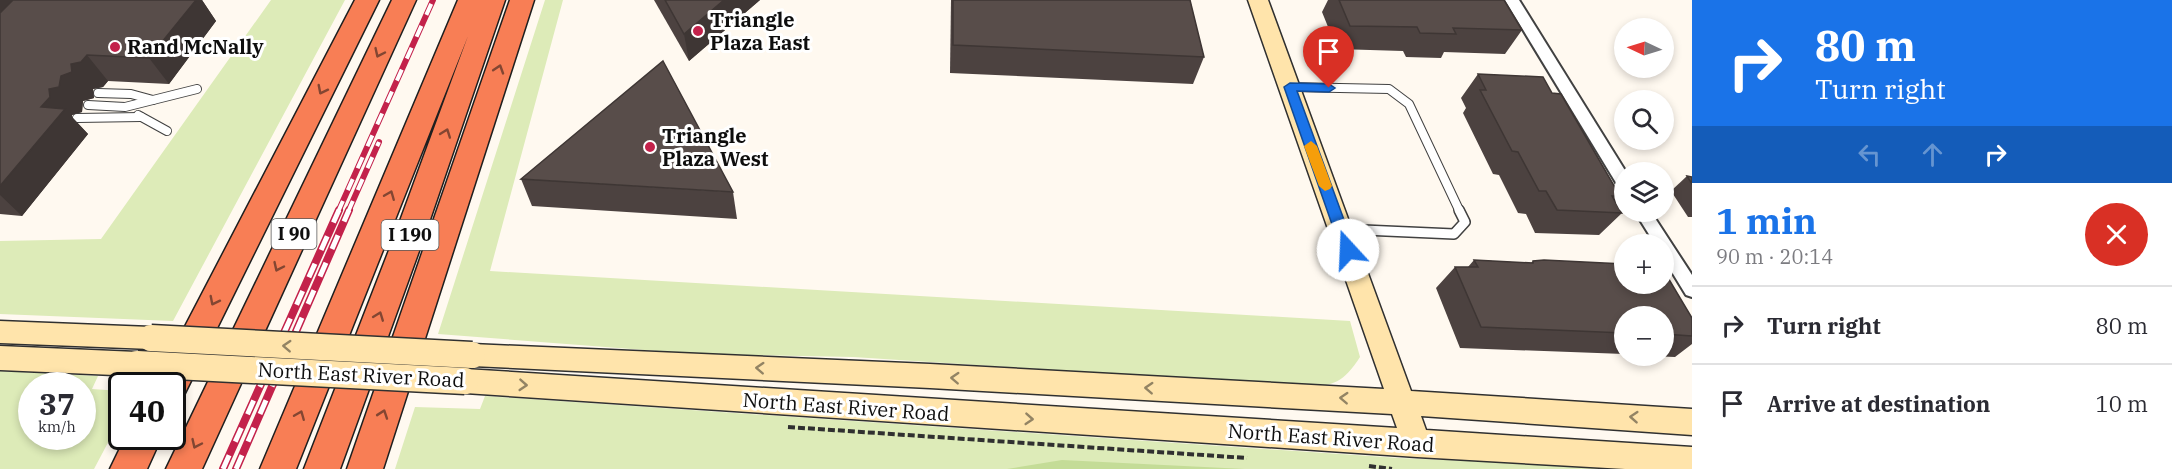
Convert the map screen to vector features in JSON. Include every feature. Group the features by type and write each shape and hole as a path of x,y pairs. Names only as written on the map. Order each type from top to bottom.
{"highway":[{"path":"178,372 367,0"},
{"name":"I 90","path":"184,469 404,0"},
{"path":"278,469 470,0"},
{"name":"I 190","path":"322,469 408,240 493,0"},
{"path":"364,469 522,0"},
{"path":"128,469 138,450"}],"main road":[{"path":"1258,0 1417,444"},
{"name":"North East River Road","path":"0,332 151,338 468,368 1417,444 1692,460"},
{"name":"North East River Road","path":"0,358 137,364 881,374 1402,402 1692,422"}],"street":[{"path":"1512,0 1614,166"},
{"path":"1649,222 1692,290"}],"lane":[{"path":"1290,87 1389,89 1409,104 1464,222 1454,234 1341,229"},
{"path":"88,105 124,107 156,101 197,89"},
{"path":"98,93 130,94 156,101"},
{"path":"124,107 167,131"},
{"path":"77,118 141,117"}],"path":[{"path":"1364,465 1392,469"}],"green space":[{"path":"271,0 345,0 173,321 0,314 0,241 101,239"},
{"path":"545,0 563,0 490,271 1350,321 1360,357 1340,380 1325,385 1295,386 853,357 696,354 438,334"},
{"path":"0,371 20,372 18,450 96,450 96,389 108,390 108,443 94,469 0,469"},
{"path":"485,396 1399,458 1660,469 395,469 415,407 480,409"},
{"path":"1062,460 1245,469 1007,469"}],"building":[{"path":"13,0 196,0 149,58 87,55 81,62 71,64 72,72 61,76 59,87 49,89 50,97 41,107 65,109 0,186 0,13"},
{"path":"665,0 724,0 684,34"},
{"path":"953,0 1190,0 1204,57 953,45"},
{"path":"1339,0 1504,0 1522,30 1453,28 1456,34 1420,33 1417,27 1350,26"},
{"path":"663,61 733,192 521,179"},
{"path":"1478,74 1543,77 1552,93 1561,94 1614,186 1614,196 1612,196 1614,213 1557,210 1546,191 1539,191 1518,152 1512,151 1480,90 1486,90"},
{"path":"1474,260 1614,264 1614,294 1674,294 1674,288 1692,318 1692,336 1674,335 1674,306 1614,306 1614,333 1481,327 1455,267 1478,267"}],"railway":[{"path":"338,212 433,0"},
{"path":"348,212 379,142"},
{"path":"223,469 339,210"},
{"path":"236,469 349,210"}],"slow traffic":[{"path":"1311,146 1325,186"}],"place":[{"name":"Triangle Plaza East","path":"698,31"},
{"name":"Rand McNally","path":"115,47"},
{"name":"Triangle Plaza West","path":"650,147"}],"route":[{"path":"1329,88 1290,87 1348,250"}]}
